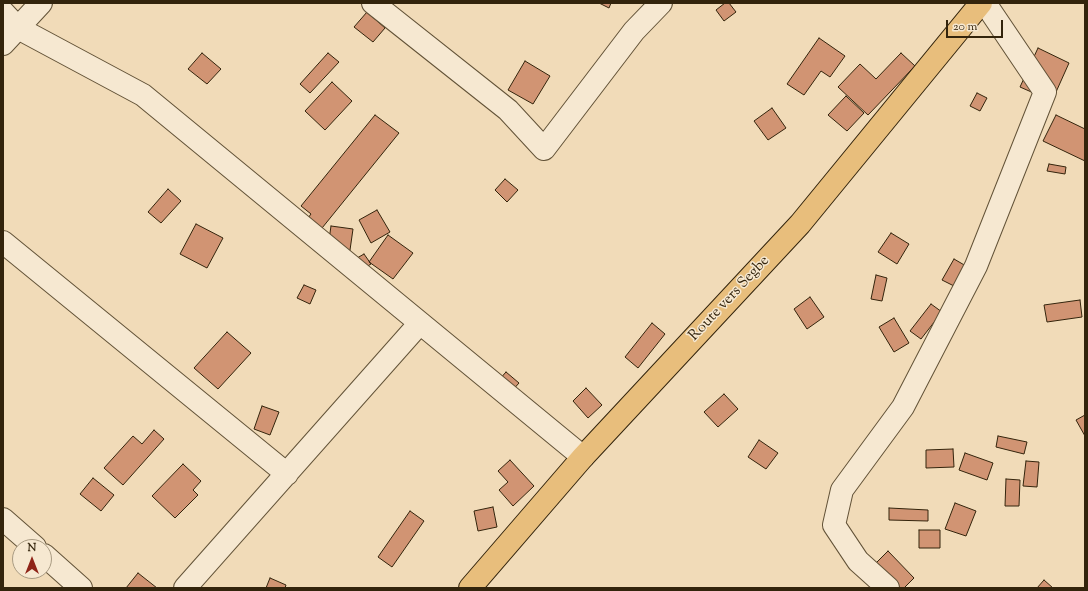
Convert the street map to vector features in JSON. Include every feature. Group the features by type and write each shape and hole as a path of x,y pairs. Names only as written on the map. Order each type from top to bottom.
{"main road":[{"name":"Route vers Segbe","path":"470,588 583,457 800,224 981,3"}],"street":[{"path":"3,44 41,3"},
{"path":"374,3 508,110 544,149 634,31 661,3"},
{"path":"888,588 858,561 834,525 842,490 903,407 976,266 1045,92 985,3"},
{"path":"3,12 18,28 143,96 583,457"},
{"path":"3,242 287,474"},
{"path":"185,588 420,323"},
{"path":"3,519 26,539"},
{"path":"52,562 81,588"}],"building":[{"path":"599,3 611,3 609,8"},
{"path":"725,3 729,3 736,12 724,21 716,10"},
{"path":"367,12 385,28 373,42 354,27"},
{"path":"819,38 845,56 830,77 821,71 804,95 787,84"},
{"path":"1038,48 1069,63 1052,101 1020,87"},
{"path":"202,53 221,69 207,84 188,69"},
{"path":"328,53 339,62 310,93 300,84"},
{"path":"901,53 915,66 868,115 838,87 860,64 876,79"},
{"path":"525,61 550,76 533,104 508,90"},
{"path":"332,82 352,101 325,130 305,111"},
{"path":"977,93 987,98 980,111 970,106"},
{"path":"846,96 864,113 847,131 828,115"},
{"path":"772,108 786,128 768,140 754,121"},
{"path":"375,115 399,133 318,233 305,222 311,214 301,206"},
{"path":"1056,115 1085,129 1085,161 1043,141"},
{"path":"1049,164 1066,167 1065,174 1047,171"},
{"path":"505,179 518,190 507,202 495,190"},
{"path":"168,189 181,201 161,223 148,212"},
{"path":"377,210 390,232 371,243 359,220"},
{"path":"196,224 223,238 207,268 180,254"},
{"path":"331,226 353,229 349,257 327,254"},
{"path":"891,233 909,244 897,264 878,252"},
{"path":"388,235 413,253 393,279 369,262"},
{"path":"364,254 371,264 358,272 352,261"},
{"path":"954,259 966,266 954,286 942,280"},
{"path":"876,275 887,278 882,301 871,299"},
{"path":"304,285 316,290 310,304 297,298"},
{"path":"810,297 824,317 807,329 794,309"},
{"path":"1080,300 1082,317 1047,322 1044,305"},
{"path":"931,304 942,312 921,339 910,331"},
{"path":"894,318 909,343 894,352 879,327"},
{"path":"652,323 665,334 638,368 625,357"},
{"path":"227,332 251,353 218,389 194,368"},
{"path":"506,372 519,383 503,401 491,389"},
{"path":"586,388 602,405 588,418 573,401"},
{"path":"724,394 738,409 718,427 704,412"},
{"path":"262,406 279,412 270,435 254,429"},
{"path":"1085,415 1085,436 1076,420"},
{"path":"154,430 164,439 123,485 104,468 133,436 142,444"},
{"path":"998,436 1027,442 1024,454 996,447"},
{"path":"759,440 778,453 766,469 748,457"},
{"path":"953,449 954,467 926,468 926,450"},
{"path":"965,453 993,463 987,480 959,470"},
{"path":"510,460 534,486 513,506 499,490 508,482 498,471"},
{"path":"1026,461 1039,462 1037,487 1023,486"},
{"path":"183,464 201,481 193,490 198,495 175,518 152,496"},
{"path":"93,478 114,495 101,511 80,494"},
{"path":"1006,479 1020,480 1019,506 1005,506"},
{"path":"955,503 976,511 966,536 945,529"},
{"path":"493,507 497,527 478,531 474,511"},
{"path":"889,508 928,510 928,521 889,520"},
{"path":"410,511 424,521 392,567 378,557"},
{"path":"919,530 940,530 940,548 919,548"},
{"path":"888,551 914,578 904,588 900,588 876,563"},
{"path":"138,573 157,588 126,588"},
{"path":"270,578 286,585 285,588 266,588"},
{"path":"1044,580 1053,588 1037,588"}]}
